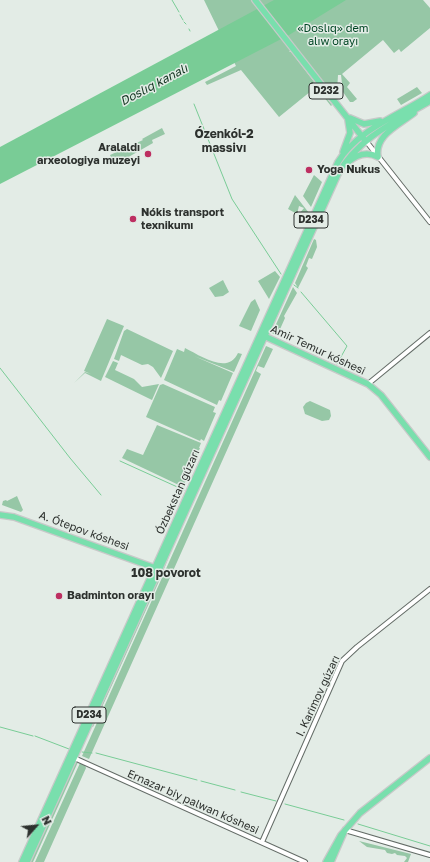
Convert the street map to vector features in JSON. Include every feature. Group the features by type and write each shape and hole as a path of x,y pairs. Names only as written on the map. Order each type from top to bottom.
{"main road":[{"name":"D232","path":"255,0 364,139"},
{"name":"D234","path":"364,139 386,119 430,95"},
{"path":"342,167 360,155 370,154 378,157 377,148 382,138 429,101"},
{"name":"D234","path":"364,139 429,101"},
{"path":"345,114 355,121 364,124 386,119"},
{"path":"342,155 350,133 345,114"},
{"name":"Ózbekstan gúzarı","path":"27,862 72,757 263,335 342,155 364,139"},
{"name":"Ózbekstan gúzarı","path":"263,335 342,167 364,139"},
{"name":"Amir Temur kóshesi","path":"263,335 368,384 381,395 430,457"},
{"name":"A. Ótepov kóshesi","path":"0,515 14,517 158,569"},
{"name":"Ózbekstan gúzarı","path":"22,862 156,578 158,569"},
{"path":"326,862 341,835 360,812 430,758"},
{"path":"331,862 345,830"}],"street":[{"path":"364,139 430,222"},
{"path":"368,384 430,333"},
{"name":"I. Karimov gúzarı","path":"262,842 342,661 353,650 430,589"},
{"name":"Ernazar biy palwan kóshesi","path":"72,757 305,862"},
{"path":"345,830 430,855"}],"green space":[{"name":"«Doslıq» dem alıw orayı","path":"204,0 423,0 430,8 430,28 401,52 399,49 394,53 383,40 342,74 350,83 347,87 357,99 353,102 350,102 343,92 341,75 338,75 337,92 334,95 295,47 289,52 291,52 332,105 331,106 316,87 279,117 241,70 207,85 205,82 236,66"},
{"path":"417,87 422,93 401,105 397,99"},
{"path":"162,128 165,134 152,140 153,143 118,163 113,162 110,155 143,140 142,139"},
{"path":"314,175 322,182 311,207 303,196"},
{"path":"295,195 309,213 307,218 299,214 304,208 299,206 297,214 288,209"},
{"path":"314,239 316,240 317,247 312,259 309,258 306,266 308,268 298,288 295,283"},
{"path":"275,271 280,277 269,299 258,281"},
{"path":"223,280 229,292 223,296 215,297 209,288"},
{"path":"293,287 297,293 284,316 285,318 277,336 272,333"},
{"path":"255,299 260,310 251,331 239,326 251,302"},
{"path":"107,319 124,326 101,381 85,373 74,383 85,372 91,374 84,371"},
{"path":"127,329 173,351 161,378 153,367 148,364 142,365 121,355 119,361 114,359 124,331"},
{"path":"266,346 273,349 264,368 258,366 256,371 261,374 89,759 82,756"},
{"path":"185,348 206,359 221,363 228,363 234,359 238,353 242,354 234,372 194,356 233,373 221,401 219,400 217,405 164,380 177,349 184,352"},
{"path":"113,361 118,363 115,370 134,379 142,387 159,384 152,400 105,377"},
{"path":"163,384 215,407 213,412 216,413 204,441 201,439 200,441 146,417 160,385"},
{"path":"310,401 330,410 331,416 329,420 322,421 305,414 303,407"},
{"path":"157,425 201,443 183,487 122,458 127,449 143,455"},
{"path":"17,496 23,510 21,512 2,505 3,501 7,501"},
{"path":"175,541 160,579 92,727"},
{"path":"75,762 78,762 33,862 30,862"},
{"path":"80,763 85,765 86,768 44,862 35,862"},
{"path":"359,841 411,854 408,862 404,862 407,858 405,856 397,855 395,853 387,853 385,850 367,847"}],"water":[{"name":"Doslıq kanalı","path":"274,0 346,0 289,35 0,184 0,147"}],"waterway":[{"path":"172,0 179,12"},
{"path":"180,15 183,20"},
{"path":"194,104 232,199 281,274"},
{"path":"294,285 298,288"},
{"path":"301,292 347,346 337,364"},
{"path":"0,368 70,458 101,495"},
{"path":"120,461 184,490"},
{"path":"0,727 33,736"},
{"path":"35,736 69,749"},
{"path":"82,752 92,753"},
{"path":"96,753 197,780"},
{"path":"201,781 235,790"},
{"path":"241,792 276,801"},
{"path":"285,804 344,820"},
{"path":"358,824 430,846"}],"place":[{"name":"Aralaldı arxeologiya muzeyi","path":"148,154"},
{"name":"Yoga Nukus","path":"309,170"},
{"name":"Nókis transport texnikumı","path":"133,219"},
{"name":"Badminton orayı","path":"59,596"}],"district":[{"name":"Ózenkól-2 massivı","path":"224,141"},
{"name":"108 povorot","path":"166,573"}]}
